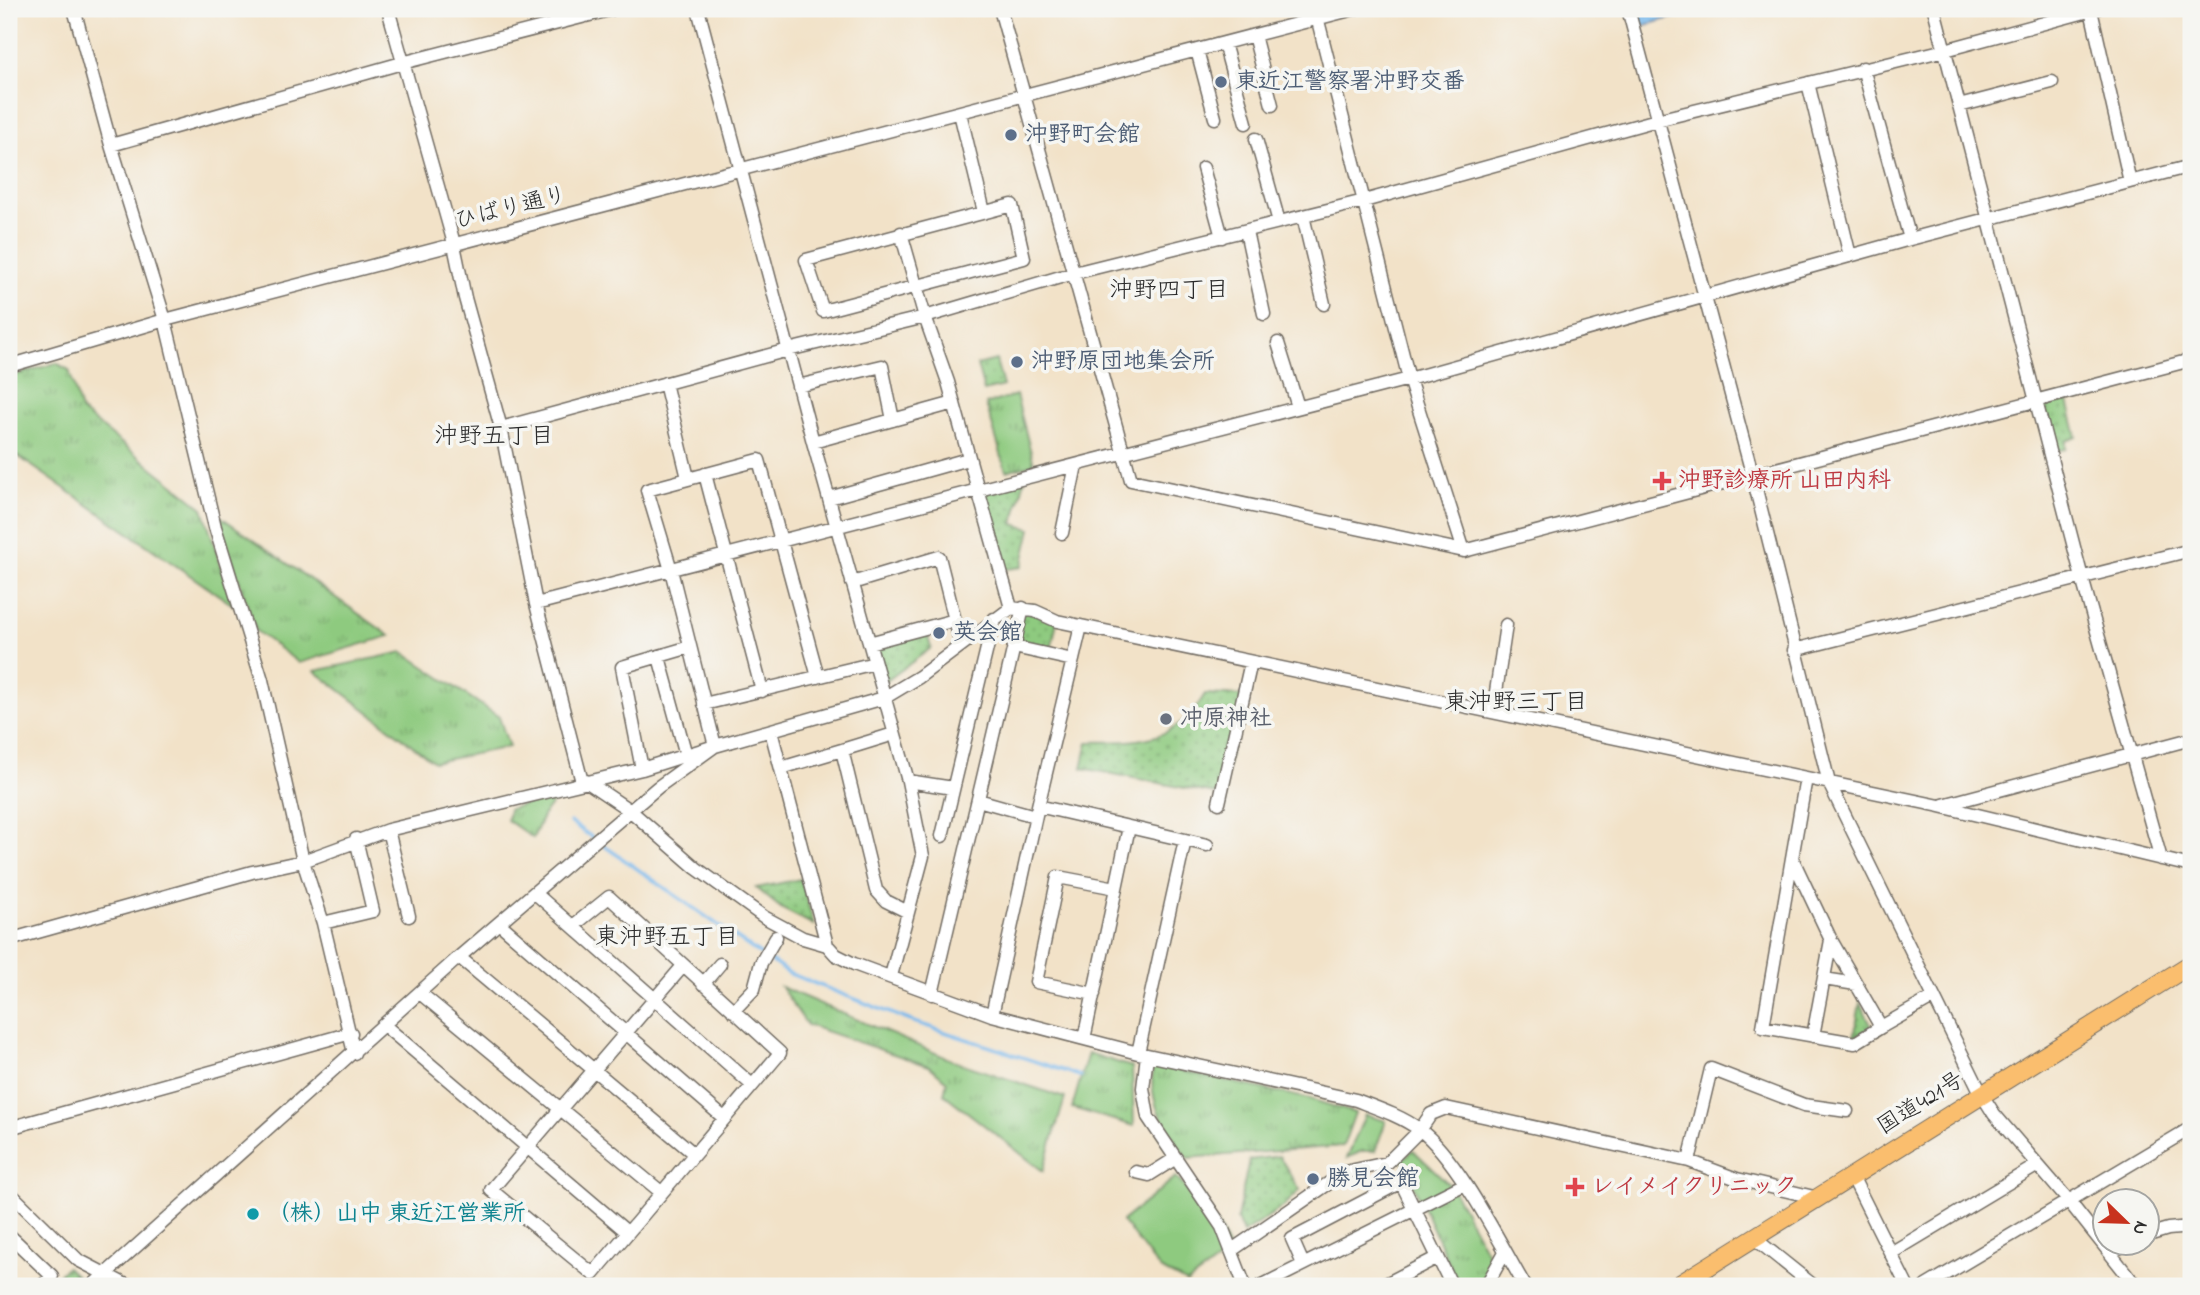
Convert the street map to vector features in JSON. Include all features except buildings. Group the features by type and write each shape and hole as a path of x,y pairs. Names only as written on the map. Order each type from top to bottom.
{"highway":[{"name":"国道421号","path":"1677,1286 2191,964"}],"street":[{"path":"74,9 110,145 165,320 215,527 262,680 303,861 323,923 354,1053"},
{"path":"388,9 454,244 465,298 501,428 536,604 584,781 632,812 696,869 764,917 803,938 827,945"},
{"path":"110,145 402,63 613,9"},
{"path":"698,9 828,498 908,781 923,856 891,976"},
{"path":"1000,9 1130,480 1464,551 2191,360"},
{"path":"1354,9 1316,13 1409,379 1464,551"},
{"path":"1628,9 1753,477 1829,783 1982,1095 2036,1166 2092,1230"},
{"path":"1934,9 2038,401 2082,579 2161,859"},
{"path":"501,428 788,350 925,317 1074,273 1364,201 1657,120 1945,50 2093,9 2130,182"},
{"name":"ひばり通り","path":"9,366 165,320 1254,35 1316,13"},
{"path":"1254,35 1272,105"},
{"path":"1224,43 1246,123"},
{"path":"1197,50 1214,118"},
{"path":"1863,68 1910,239"},
{"path":"1959,106 2052,82"},
{"path":"1808,83 1850,256"},
{"path":"960,113 984,212"},
{"path":"1256,139 1279,222"},
{"path":"536,604 1409,379 1910,239 2191,166"},
{"path":"1203,168 1222,237"},
{"path":"1012,205 1024,258 823,311 806,260 901,233 1012,205"},
{"path":"1303,216 1324,304"},
{"path":"1246,231 1264,314"},
{"path":"901,233 954,403 968,459 1017,608 1014,647 932,994"},
{"path":"1278,343 1298,407"},
{"path":"798,386 882,366 893,420"},
{"path":"665,383 688,478"},
{"path":"813,442 954,403"},
{"path":"828,498 968,459"},
{"path":"715,746 671,570 647,490 759,460 818,677"},
{"path":"1062,533 1076,465"},
{"path":"705,474 762,691"},
{"path":"1794,650 2191,550"},
{"path":"852,583 939,557 961,644"},
{"path":"9,940 252,872 303,861 356,839 388,830 642,769 884,698 919,677 994,620 1017,608 1081,626 1940,806 2191,866"},
{"path":"869,643 955,620"},
{"path":"942,836 994,620"},
{"path":"1493,712 1506,625"},
{"path":"992,1015 1081,626"},
{"path":"642,769 622,667 690,647"},
{"path":"1014,647 1073,660"},
{"path":"659,657 686,755"},
{"path":"1219,803 1251,662"},
{"path":"704,704 874,663"},
{"path":"771,731 827,945 836,956 992,1015 1142,1054 1356,1100 1420,1130 1465,1184 1525,1286"},
{"path":"781,768 894,734"},
{"path":"1940,806 2191,739"},
{"path":"92,1286 162,1220 385,1026 459,957 632,812 658,787 715,746"},
{"path":"842,750 876,890 886,901 908,912"},
{"path":"1806,778 1763,1027 1855,1043 1934,997"},
{"path":"908,781 953,788"},
{"path":"978,800 1129,827 1207,845"},
{"path":"1084,1039 1129,827"},
{"path":"388,830 409,916"},
{"path":"323,923 373,911 356,839"},
{"path":"1185,840 1142,1054 1143,1088 1148,1117 1222,1227 1245,1286"},
{"path":"1792,858 1831,940 1881,1027"},
{"path":"1094,994 1036,982 1052,904 1058,877 1116,888"},
{"path":"535,893 752,1085"},
{"path":"573,926 609,897 780,1053 593,1274 491,1190 683,966"},
{"path":"500,924 723,1118"},
{"path":"733,1011 754,989 761,963 776,937"},
{"path":"1813,1036 1831,940"},
{"path":"459,957 693,1153"},
{"path":"703,984 720,964"},
{"path":"1824,979 1856,984"},
{"path":"420,993 660,1192"},
{"path":"385,1026 627,1232"},
{"path":"9,1128 351,1033"},
{"path":"1689,1161 1711,1069 1804,1105 1847,1111"},
{"path":"1232,1250 1345,1172 1387,1163 1420,1130 1431,1114 1446,1108 1689,1161 1737,1179 1818,1198"},
{"path":"1926,1286 2191,1128"},
{"path":"1136,1172 1149,1175 1177,1158"},
{"path":"1891,1253 2036,1166"},
{"path":"1852,1176 1907,1286"},
{"path":"1303,1264 1292,1238 1401,1182 1452,1286"},
{"path":"1261,1286 1465,1184"},
{"path":"9,1192 78,1260 128,1286"},
{"path":"2162,1230 2191,1227"},
{"path":"9,1234 52,1276 42,1286"},
{"path":"1754,1238 1814,1286"},
{"path":"1486,1286 1505,1252"},
{"path":"2113,1256 2136,1286"},
{"path":"1382,1286 1438,1257"}],"green space":[{"path":"996,360 1003,386 984,391 977,365"},
{"path":"56,363 69,370 81,411 203,508 233,605 9,450 9,377"},
{"path":"1016,395 1034,464 1006,471 986,404"},
{"path":"2068,401 2077,437 2066,441 2066,449 2055,451 2044,406"},
{"path":"1025,479 1013,524 1031,529 1022,567 1000,570 978,491"},
{"path":"217,514 390,636 299,663 256,631"},
{"path":"1023,608 1057,621 1050,655 1014,647"},
{"path":"926,630 931,648 885,682 878,646"},
{"path":"403,652 499,717 509,747 434,762 315,671"},
{"path":"1205,694 1243,696 1221,795 1082,768 1088,742 1140,740 1169,731 1194,710"},
{"path":"559,794 544,814 533,838 507,820 509,809"},
{"path":"801,879 814,925 782,909 756,888"},
{"path":"781,987 954,1061 1065,1098 1043,1171 944,1094 947,1081 929,1066 807,1025"},
{"path":"1860,1003 1872,1026 1854,1038"},
{"path":"1088,1053 1132,1067 1134,1126 1072,1108"},
{"path":"1153,1065 1310,1099 1355,1113 1343,1146 1187,1158 1160,1115 1153,1092"},
{"path":"1365,1115 1386,1121 1375,1151 1362,1151 1347,1158"},
{"path":"1413,1150 1451,1186 1492,1262 1479,1286 1459,1286 1402,1160"},
{"path":"1279,1156 1300,1190 1283,1207 1243,1233 1237,1219 1249,1160"},
{"path":"1176,1177 1220,1229 1230,1252 1187,1283 1160,1269 1122,1221"},
{"path":"67,1267 82,1282 77,1286 47,1285"}],"water":[{"path":"1637,9 1703,9 1642,26"}],"waterway":[{"path":"570,822 761,955"},
{"path":"768,959 788,973 911,1021 1080,1076"}],"place":[{"name":"東近江警察署沖野交番","path":"1221,82"},
{"name":"沖野町会館","path":"1011,135"},
{"name":"沖野原団地集会所","path":"1017,362"},
{"name":"沖野診療所 山田内科","path":"1662,481"},
{"name":"英会館","path":"939,633"},
{"name":"冲原神社","path":"1166,719"},
{"name":"勝見会館","path":"1313,1179"},
{"name":"レイメイクリニック","path":"1575,1187"},
{"name":"（株）山中 東近江営業所","path":"253,1214"}],"district":[{"name":"沖野四丁目","path":"1169,291"},
{"name":"沖野五丁目","path":"494,437"},
{"name":"東沖野三丁目","path":"1516,703"},
{"name":"東沖野五丁目","path":"667,938"}]}
